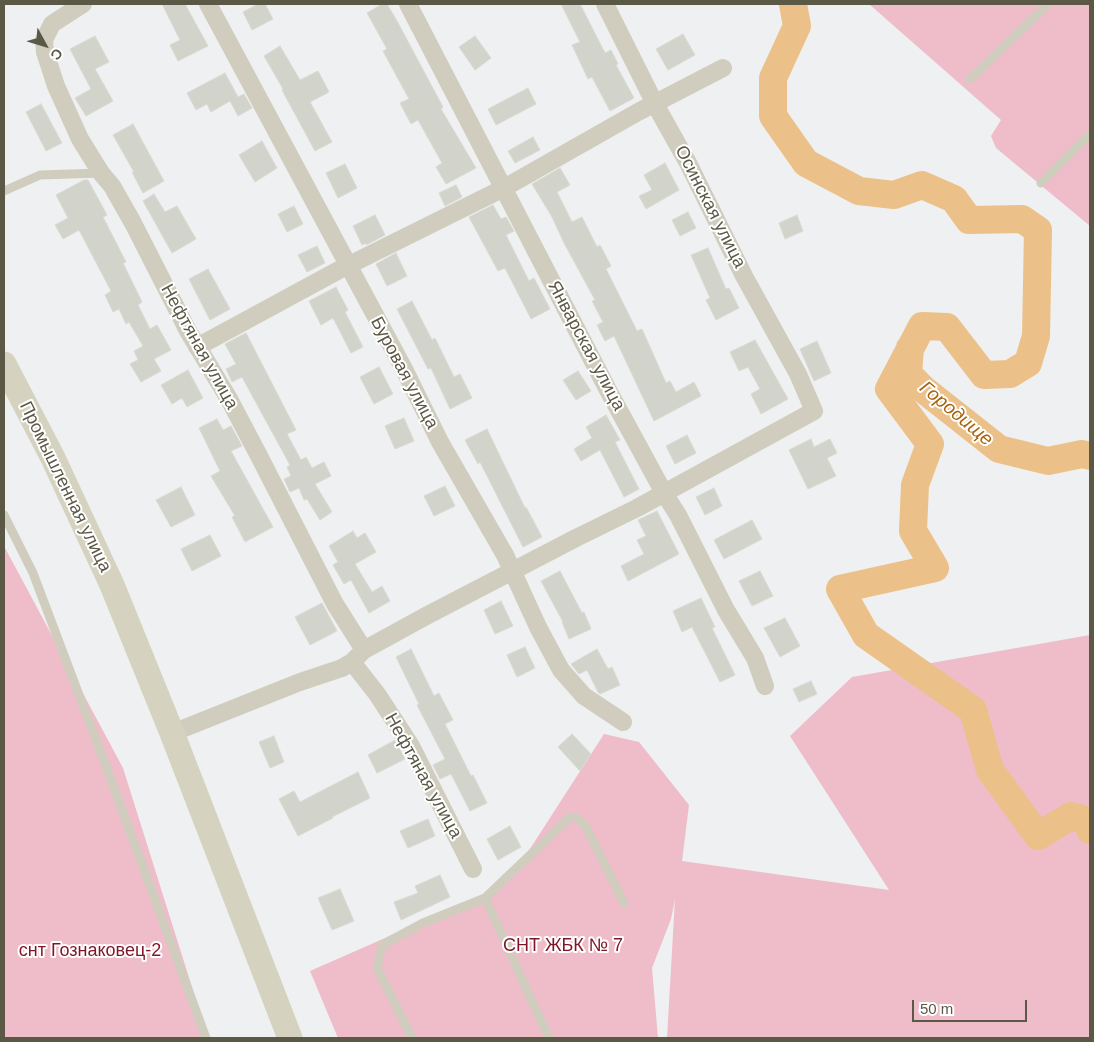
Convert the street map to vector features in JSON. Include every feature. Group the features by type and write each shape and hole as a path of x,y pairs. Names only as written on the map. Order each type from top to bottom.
{"main road":[{"name":"Промышленная улица","path":"4,364 53,458 112,585 172,733 290,1038"}],"street":[{"name":"Нефтяная улица","path":"83,4 52,24 44,40 45,52 56,86 80,139 101,173 112,186 197,347 229,399 335,604 358,656 381,700 418,758 432,791 473,869"},
{"name":"Буровая улица","path":"208,4 408,376 447,454 505,555 561,670 584,696 623,722"},
{"name":"Январская улица","path":"408,4 609,392 686,530 726,610 756,658 765,686"},
{"name":"Осинская улица","path":"604,4 654,104 688,163 744,276 798,374 814,411 664,493"},
{"path":"197,347 348,266 504,188 654,104 723,68"},
{"path":"172,733 300,682 342,668 358,656 512,572 664,493"}],"lane":[{"path":"970,79 1048,4"},
{"path":"1041,182 1090,134"},
{"path":"4,191 40,175 101,173"},
{"path":"4,515 36,582 206,1038"},
{"path":"412,1038 377,968 382,945 423,923 485,898 568,818 576,817 585,825 624,903"},
{"path":"485,898 549,1038"}],"green space":[{"path":"869,4 1090,4 1090,226 996,148 991,136 1001,120"},
{"name":"снт Гознаковец-2","path":"4,546 123,768 208,1038 4,1038"},
{"name":"СНТ ЖБК № 7","path":"1090,635 1090,1038 667,1038 675,899 671,919 652,968 658,1038 338,1038 310,971 483,895 528,852 604,734 639,742 689,805 682,861 889,890 790,736 852,677"}],"building":[{"path":"162,4 185,4 208,46 178,61 170,45 180,40"},
{"path":"258,4 265,4 273,19 252,30 243,12"},
{"path":"382,4 387,4 397,21 443,107 441,109 476,168 446,184 436,167 442,163 418,120 411,124 400,103 409,99 383,51 387,49 367,13"},
{"path":"561,4 580,4 605,53 611,50 618,64 616,65 634,98 610,111 592,77 588,79 572,45 580,42"},
{"path":"683,34 695,55 668,70 656,49"},
{"path":"95,36 109,62 95,69 113,101 86,116 75,98 91,89 70,49"},
{"path":"475,36 491,58 475,70 459,47"},
{"path":"280,46 300,80 318,71 329,92 310,102 332,142 315,151 264,56"},
{"path":"225,73 238,97 244,94 252,108 238,116 230,101 211,112 207,104 196,110 187,93"},
{"path":"528,88 536,104 496,125 488,109"},
{"path":"41,104 62,143 46,151 26,112"},
{"path":"133,124 164,181 143,193 132,172 134,172 113,135"},
{"path":"533,137 540,150 515,163 508,151"},
{"path":"262,141 277,168 255,182 239,155"},
{"path":"665,163 679,190 646,209 639,196 652,190 644,175"},
{"path":"345,164 357,188 338,198 326,173"},
{"path":"560,168 570,185 557,192 572,222 582,217 597,247 600,245 611,266 606,269 637,331 642,329 666,383 670,381 676,392 694,382 701,396 654,421 614,336 605,341 597,325 603,322 592,301 595,300 552,217 532,184"},
{"path":"84,180 88,180 107,215 103,217 126,262 123,263 142,302 138,305 150,329 157,325 171,350 154,359 161,371 141,382 130,364 138,360 134,351 143,346 129,322 126,324 119,309 113,312 105,295 111,291 79,230 63,239 55,225 68,218 56,195"},
{"path":"456,185 462,197 445,206 439,193"},
{"path":"154,194 165,212 177,206 196,239 172,253 143,201"},
{"path":"493,205 501,219 506,217 514,231 506,235 529,281 534,278 550,309 531,319 505,268 498,271 469,217"},
{"path":"294,206 303,224 287,232 278,214"},
{"path":"688,212 696,228 680,236 672,220"},
{"path":"375,215 385,235 366,245 366,243 362,245 353,226"},
{"path":"797,215 803,231 785,239 779,223"},
{"path":"317,246 325,263 307,272 298,255"},
{"path":"708,248 726,289 729,288 739,308 716,320 706,300 710,298 691,255"},
{"path":"396,253 407,276 387,286 376,264"},
{"path":"208,269 230,309 210,320 189,279"},
{"path":"336,287 348,310 345,312 363,347 351,353 333,318 321,325 309,301"},
{"path":"412,301 432,340 435,338 454,377 460,374 472,398 450,409 431,368 428,369 397,309"},
{"path":"246,333 296,430 287,434 301,460 306,457 312,468 324,462 331,476 315,484 332,512 320,520 307,499 304,500 299,488 290,492 284,479 291,476 287,467 290,465 242,377 232,382 226,369 236,364 225,344"},
{"path":"755,340 788,399 761,414 751,394 760,389 748,367 739,371 730,352"},
{"path":"817,341 831,373 814,381 800,349"},
{"path":"379,367 393,394 374,404 360,377"},
{"path":"188,370 203,398 187,407 182,398 172,404 161,385"},
{"path":"578,371 591,391 576,400 563,380"},
{"path":"606,415 620,440 615,442 639,489 624,497 600,450 581,461 574,449 592,438 586,427"},
{"path":"404,418 414,441 395,449 385,426"},
{"path":"217,419 223,430 231,426 242,446 231,451 273,527 245,542 232,517 235,516 211,476 220,471 199,428"},
{"path":"487,429 525,508 542,537 523,547 480,462 478,464 465,440"},
{"path":"687,435 696,453 675,464 666,446"},
{"path":"811,439 814,447 830,439 837,453 827,458 836,476 808,489 789,450"},
{"path":"445,486 455,506 434,516 424,496"},
{"path":"181,487 195,515 171,527 156,500"},
{"path":"714,488 722,506 705,515 696,497"},
{"path":"657,511 679,554 628,581 621,566 644,554 637,540 646,536 638,520"},
{"path":"752,520 762,539 724,559 714,540"},
{"path":"353,531 357,538 365,533 376,552 355,564 372,592 382,586 390,601 369,613 351,580 344,584 333,565 338,562 329,546"},
{"path":"210,535 221,556 192,571 181,549"},
{"path":"560,571 582,613 584,612 591,629 569,639 563,622 541,581"},
{"path":"760,571 773,596 752,606 739,581"},
{"path":"701,598 715,627 712,628 735,675 720,682 692,627 682,632 673,611"},
{"path":"501,601 513,626 495,634 484,610"},
{"path":"322,603 337,631 310,645 295,617"},
{"path":"785,618 800,646 780,657 764,628"},
{"path":"525,647 535,668 517,677 507,655"},
{"path":"411,649 434,696 439,693 453,720 445,724 487,803 470,811 451,774 440,779 433,765 445,759 417,705 419,704 396,657"},
{"path":"597,649 608,669 612,667 620,685 600,694 587,670 579,674 571,664"},
{"path":"811,681 817,694 799,702 793,689"},
{"path":"572,734 591,754 580,771 558,747"},
{"path":"274,736 284,762 270,768 259,742"},
{"path":"395,740 405,759 377,773 368,755"},
{"path":"358,772 370,798 298,836 279,799 294,791 300,802"},
{"path":"428,819 435,836 408,848 400,831"},
{"path":"510,826 521,847 498,860 487,839"},
{"path":"440,875 450,897 401,920 394,902 418,893 415,886"},
{"path":"340,889 354,921 332,930 318,898"}],"waterway":[{"name":"Городище","path":"793,4 797,26 773,78 773,116 806,163 859,191 894,195 922,185 954,199 969,220 1022,219 1038,230 1036,336 1028,363 1010,374 984,375 947,327 922,326 889,389 930,444 915,485 913,531 935,568 840,589 866,635 973,710 990,770 1038,836 1071,816 1089,821 1090,830"},
{"name":"Городище","path":"910,348 908,374 923,389 999,449 1048,461 1082,454 1090,456"}]}
